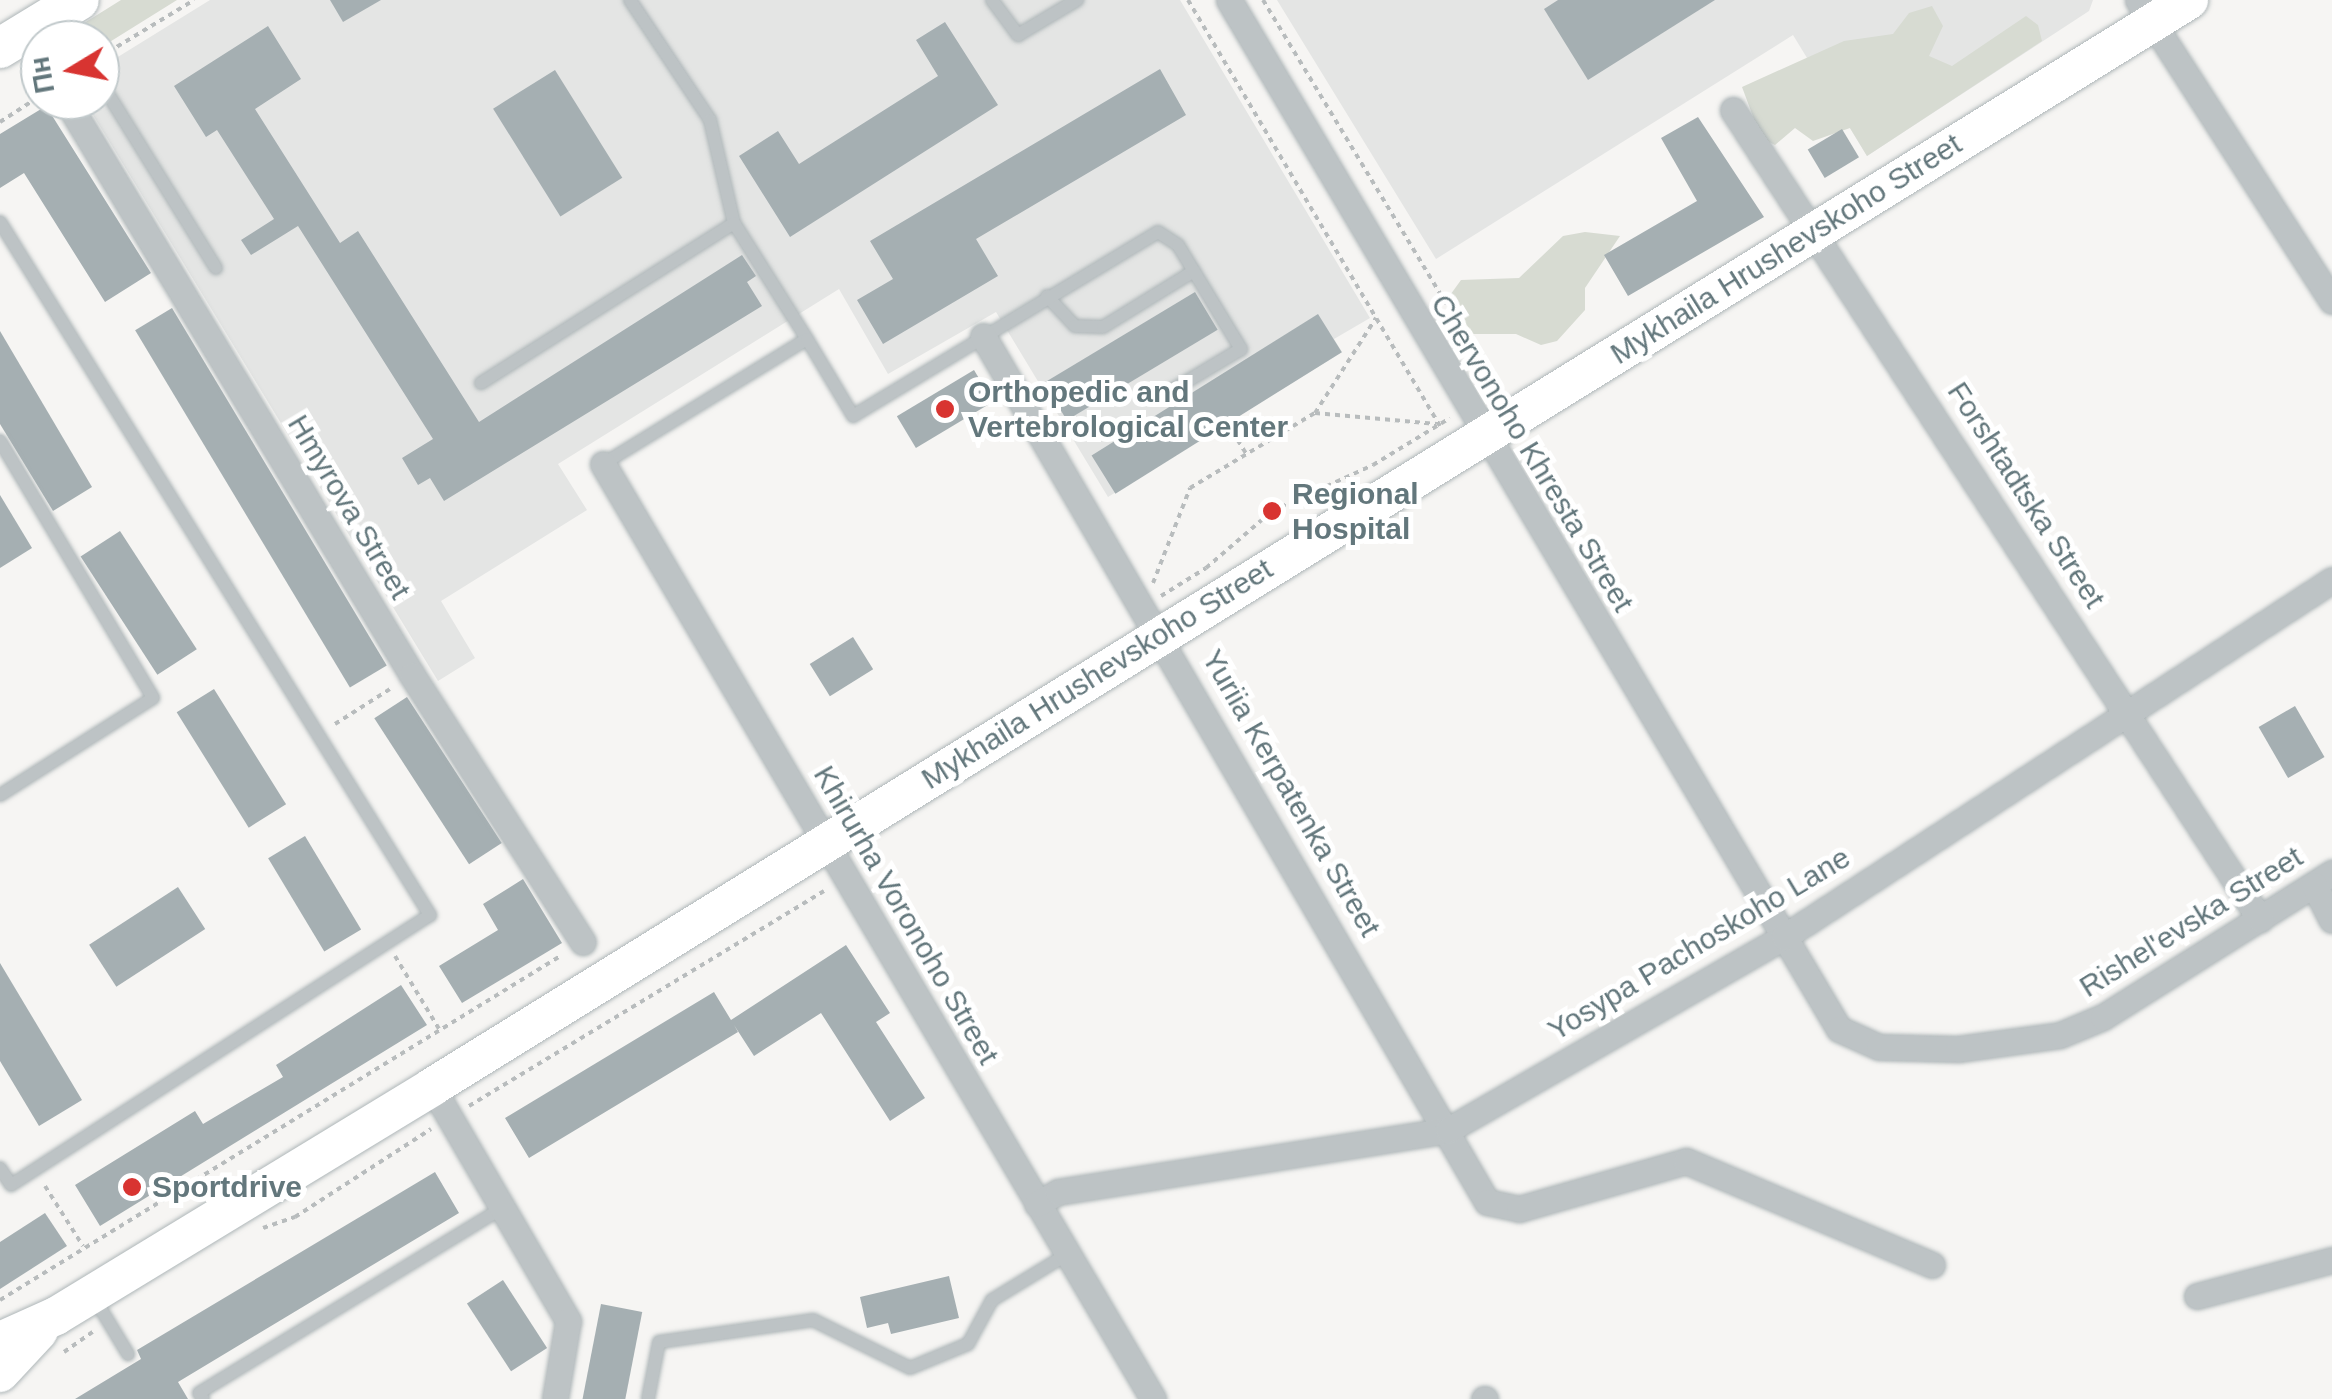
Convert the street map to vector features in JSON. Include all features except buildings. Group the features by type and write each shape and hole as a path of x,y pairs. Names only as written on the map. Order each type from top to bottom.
{"main road":[{"path":"0,48 70,18"}],"street":[{"name":"Chervonoho Khresta Street","path":"1229,0 1461,430 1784,937"},
{"name":"Mykhaila Hrushevskoho Street","path":"4,1341 56,1316 100,1308 440,1103 1153,620 1461,430 1816,230 2145,12 2189,0"},
{"path":"2145,12 2332,301"},
{"name":"Forshtadtska Street","path":"1733,110 1816,230 2260,919"},
{"name":"Hmyrova Street","path":"78,120 412,675 583,942"},
{"name":"Yuriia Kerpatenka Street","path":"983,336 1153,620 1448,1130 1473,1187 1487,1202 1502,1207 1549,1202 1686,1161 1932,1266"},
{"name":"Khirurha Voronoho Street","path":"603,464 1153,1399"},
{"name":"Yosypa Pachoskoho Lane","path":"1037,1204 1058,1192 1448,1130 1784,937 2332,580"},
{"path":"2323,879 2332,920"},
{"name":"Rishel'evska Street","path":"1784,937 1839,1029 1879,1047 1958,1050 2060,1035 2103,1017 2323,879"},
{"path":"440,1103 568,1321 555,1399"},
{"path":"2197,1296 2332,1260"}],"lane":[{"path":"630,0 710,120 734,223 853,416 1158,232 1178,245 1241,349 1164,395"},
{"path":"992,0 1018,35 1077,0"},
{"path":"120,113 216,268"},
{"path":"0,222 430,915 11,1186 0,1168"},
{"path":"481,383 734,223"},
{"path":"1047,296 1075,326 1103,326 1194,270"},
{"path":"603,464 806,340"},
{"path":"0,441 153,698 0,795"},
{"path":"203,1399 199,1393 502,1208"},
{"path":"648,1399 659,1342 813,1320 910,1368 968,1344 992,1300 1066,1255"},
{"path":"100,1308 128,1354"}],"path":[{"path":"120,46 194,0"},
{"path":"1188,0 1376,318 1461,430"},
{"path":"1263,0 1444,300 1483,378"},
{"path":"1153,620 1190,488 1315,413 1376,318"},
{"path":"1315,413 1461,430"},
{"path":"1227,423 1247,454"},
{"path":"1153,620 1272,512 1372,465 1461,430"},
{"path":"318,734 412,675"},
{"path":"258,1230 295,1216 440,1103 847,877"},
{"path":"4,1341 83,1247 583,942"},
{"path":"386,943 439,1029"},
{"path":"35,1170 83,1247"},
{"path":"52,1360 100,1308"}],"shaded area":[{"path":"121,0 177,0 120,36 120,20 89,20"},
{"path":"210,0 1180,0 1370,318 1334,339 1342,352 1108,497 996,312 888,374 839,289 558,464 587,510 441,601 475,658 438,681 96,120 120,120 120,56"},
{"path":"1277,0 2093,0 2089,11 1867,156 1793,35 1436,259"},
{"path":"1932,6 1943,26 1929,56 1952,66 2026,16 2038,25 2042,41 1867,156 1850,128 1813,141 1795,128 1775,145 1761,138 1742,87 1844,41 1893,34 1909,13"},
{"path":"1585,232 1620,236 1585,288 1585,310 1557,341 1541,345 1516,334 1473,334 1448,298 1461,280 1519,278 1563,236"}],"place":[{"name":"Orthopedic and Vertebrological Center","path":"945,409"},
{"name":"Regional Hospital","path":"1272,511"},
{"name":"Sportdrive","path":"132,1187"}]}
